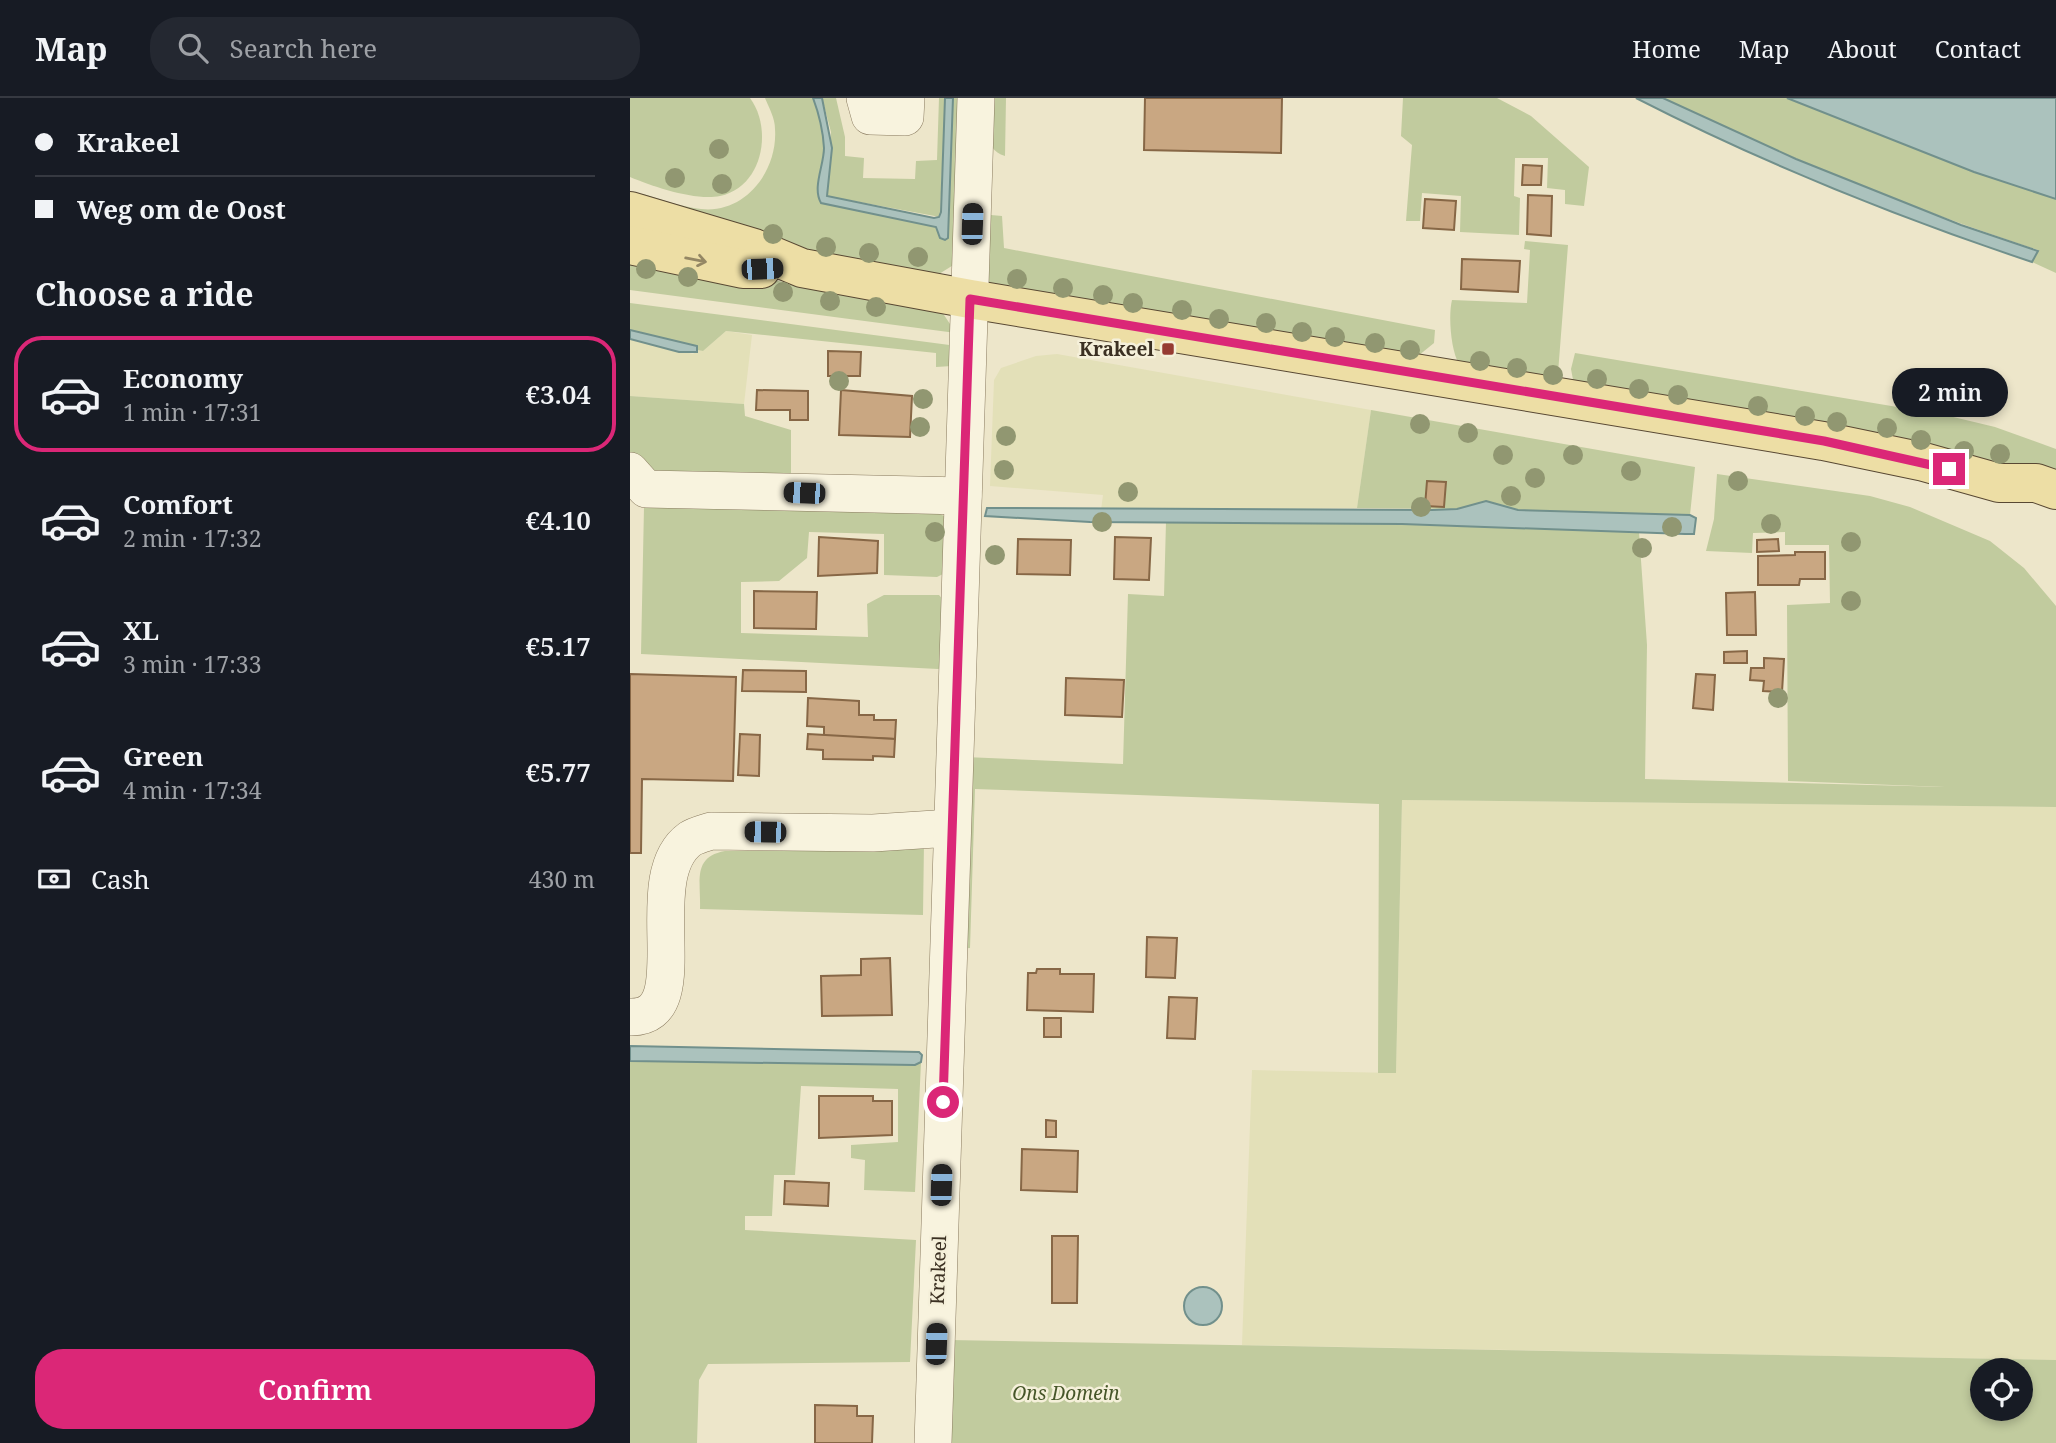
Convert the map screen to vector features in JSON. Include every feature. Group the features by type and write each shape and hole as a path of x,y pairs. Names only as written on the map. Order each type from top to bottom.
{"main road":[{"path":"630,211 754,248 802,268"},
{"path":"630,245 743,269 802,268 970,299 1846,445 1924,462 1999,483 2036,483 2056,490"},
{"path":"1999,483 2030,506 2056,517"}],"street":[{"path":"865,98 870,116 905,117 906,98"},
{"name":"Krakeel","path":"933,1443 976,98"},
{"path":"630,471 646,489 963,496"},
{"path":"630,1017 649,1015 659,1006 665,986 665,883 676,858 690,839 711,831 873,833 951,828"}],"shaded area":[{"path":"726,331 752,335 744,404 630,396 630,339 693,354 697,350 703,351"},
{"path":"1057,354 1371,410 1357,508 1101,510 1103,495 990,486 994,380 1001,368 1036,356"},
{"path":"1402,800 2056,807 2056,1360 1242,1345 1252,1070 1396,1073"}],"green space":[{"path":"630,98 750,98 761,125 762,140 754,169 746,181 735,190 710,197 675,192 630,177"},
{"path":"765,98 813,98 824,148 819,183 821,203 936,227 948,237 953,98 969,98 955,264 939,274 816,253 640,202 643,194 679,205 717,209 732,205 745,197 756,187 771,160 775,129"},
{"path":"822,98 836,98 845,137 845,156 864,158 863,178 915,179 916,161 937,160 939,98 945,98 940,217 827,196 831,132"},
{"path":"983,98 1006,98 1005,156 998,153 988,140"},
{"path":"1403,98 1497,98 1531,116 1589,167 1584,206 1565,204 1565,190 1547,188 1548,158 1515,158 1514,196 1520,198 1519,235 1460,232 1461,196 1422,193 1420,221 1406,221 1412,145 1401,136"},
{"path":"1663,98 1787,98 1974,172 2056,199 2056,273 2032,262 2038,250 1848,180"},
{"path":"980,214 1002,216 1004,248 1435,330 1434,343 1418,356 991,284 986,279"},
{"path":"1525,241 1568,245 1558,373 1554,377 1459,364 1451,333 1452,300 1527,303 1530,250 1524,249"},
{"path":"630,252 683,266 938,306 956,333 630,290"},
{"path":"630,303 957,346 952,366 936,367 936,353 726,331 703,351 697,350 697,346 630,330"},
{"path":"1575,353 1945,415 1995,427 2056,449 2056,481 1574,385 1571,369"},
{"path":"630,396 744,404 745,416 791,430 791,474 657,472 630,452"},
{"path":"1371,410 1695,467 1690,515 1518,510 1486,501 1457,509 1357,508"},
{"path":"1717,474 1870,496 1910,507 1990,541 2024,568 2056,606 2056,807 1402,800 1396,1073 1378,1073 1379,804 975,789 970,948 957,949 965,757 1123,764 1128,594 1164,596 1166,522 1402,524 1639,532 1647,645 1645,779 1945,787 1788,781 1787,605 1830,603 1829,545 1785,545 1785,532 1753,533 1752,553 1706,551 1714,519"},
{"path":"644,507 936,512 948,518 949,571 937,577 884,575 884,534 809,532 807,558 779,581 741,582 741,633 868,637 867,604 884,595 939,595 946,603 946,666 938,669 641,654"},
{"path":"924,842 923,915 700,909 700,872 707,859 714,854 725,851 864,851"},
{"path":"630,1061 915,1065 921,1062 915,1192 864,1190 865,1160 851,1158 851,1145 898,1142 898,1089 801,1086 795,1175 774,1175 772,1216 745,1216 745,1230 916,1240 910,1362 708,1364 699,1380 697,1443 630,1443"},
{"name":"Ons Domein","path":"950,1340 1970,1358 1970,1421 2033,1421 2033,1360 2056,1360 2056,1443 949,1443"}],"water":[{"path":"813,98 822,98 832,148 827,196 934,218 939,217 941,212 945,98 953,98 948,238 940,238 936,227 821,203 818,183 824,148"},
{"path":"1636,98 1663,98 1796,159 1961,225 2038,251 2032,262 1931,227 1782,167"},
{"path":"1787,98 2056,98 2056,199 1974,172"},
{"path":"630,330 697,346 697,352 679,352 630,339"},
{"path":"1486,501 1518,510 1690,515 1696,518 1694,534 1685,534 1402,524 1090,522 985,516 987,508 1432,510 1457,509"},
{"path":"630,1046 919,1052 922,1055 921,1062 915,1065 630,1061"},
{"path":"1203,1287 1216,1293 1222,1306 1216,1319 1203,1325 1190,1319 1184,1306 1190,1293"}],"building":[{"path":"1145,98 1282,98 1281,153 1144,150"},
{"path":"1523,165 1542,166 1541,185 1522,185"},
{"path":"1528,195 1552,196 1551,236 1527,234"},
{"path":"1425,199 1456,201 1454,230 1423,228"},
{"path":"1462,259 1520,261 1518,292 1461,289"},
{"path":"828,351 861,352 860,376 828,376"},
{"path":"757,390 808,391 808,420 790,420 790,410 756,410"},
{"path":"841,390 912,396 910,437 839,435"},
{"path":"1427,481 1446,482 1444,507 1425,506"},
{"path":"819,537 878,541 877,573 818,576"},
{"path":"1115,537 1151,538 1149,580 1114,579"},
{"path":"1018,539 1071,540 1070,575 1017,574"},
{"path":"1778,539 1779,551 1757,552 1757,540"},
{"path":"1795,552 1825,552 1825,579 1800,579 1799,585 1758,585 1758,556 1795,555"},
{"path":"754,591 817,592 816,629 754,628"},
{"path":"1755,592 1756,635 1727,635 1726,593"},
{"path":"1747,651 1747,663 1724,663 1724,652"},
{"path":"1764,658 1784,659 1782,692 1763,691 1764,681 1750,680 1751,668 1764,668"},
{"path":"743,670 806,671 806,692 742,691"},
{"path":"630,674 736,677 733,781 642,779 641,853 630,853"},
{"path":"1696,674 1715,675 1713,710 1693,708"},
{"path":"1066,678 1124,680 1122,717 1065,715"},
{"path":"808,698 859,701 859,715 874,715 874,720 896,720 895,739 824,736 824,727 807,726"},
{"path":"740,734 760,735 759,776 738,775"},
{"path":"808,734 895,739 894,757 873,756 873,760 823,759 823,750 807,749"},
{"path":"1147,937 1177,938 1175,978 1146,977"},
{"path":"890,958 892,1015 822,1016 821,976 861,975 861,959"},
{"path":"1037,969 1060,969 1060,974 1094,974 1093,1012 1027,1010 1028,973 1036,973"},
{"path":"1169,997 1197,998 1195,1039 1167,1038"},
{"path":"1044,1018 1061,1018 1061,1037 1044,1037"},
{"path":"819,1096 873,1096 873,1101 892,1101 892,1135 819,1138"},
{"path":"1046,1120 1056,1121 1056,1137 1046,1137"},
{"path":"1022,1149 1078,1151 1077,1192 1021,1190"},
{"path":"785,1181 829,1183 828,1206 784,1204"},
{"path":"1052,1236 1078,1236 1077,1303 1052,1303"},
{"path":"815,1405 857,1406 857,1416 873,1416 872,1443 815,1443"}],"place":[{"name":"Krakeel","path":"1168,349"}],"route":[{"path":"943,1102 970,299 1824,441 1949,469"}]}
